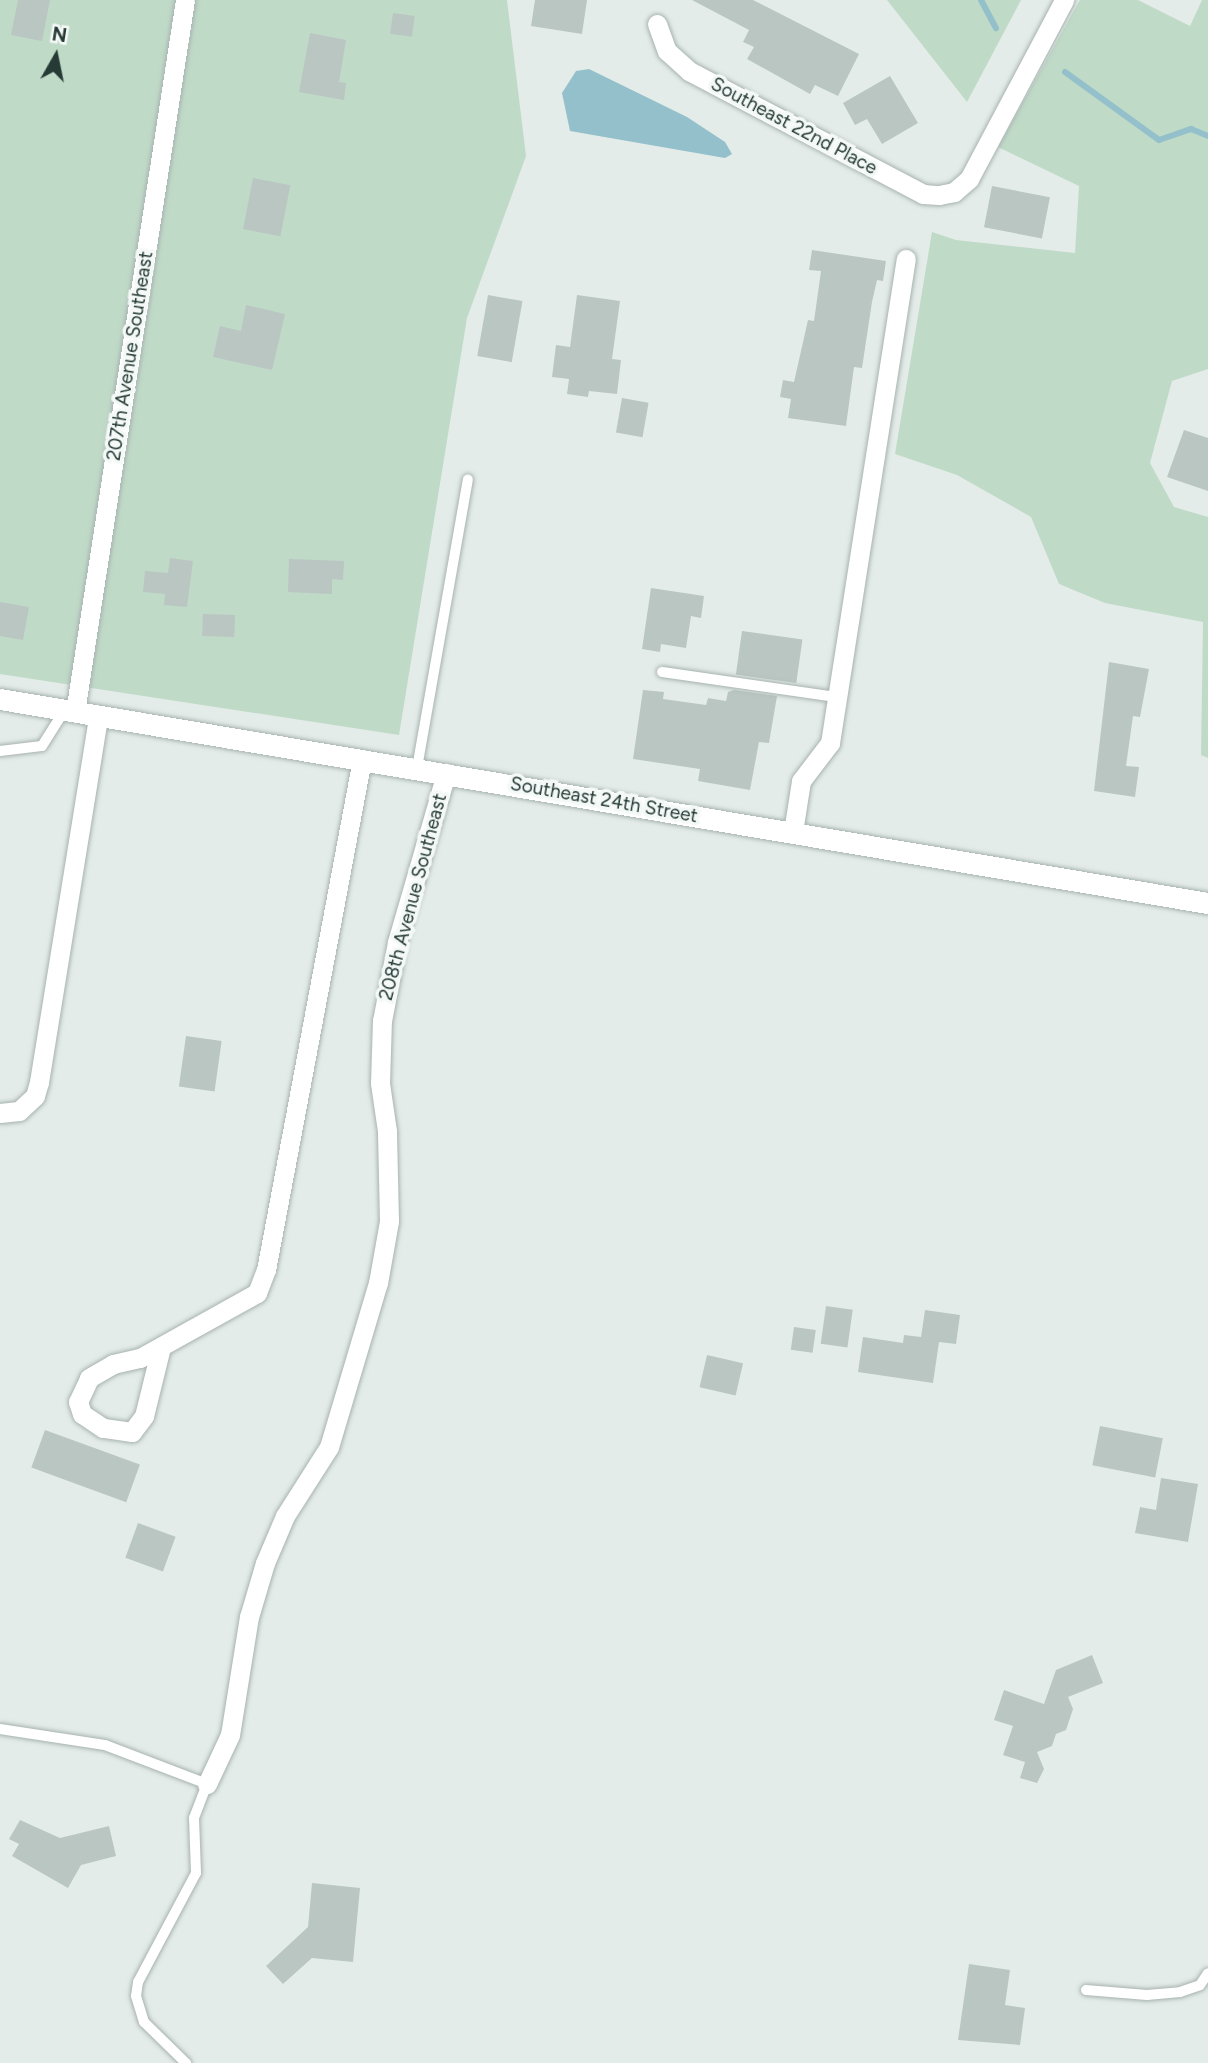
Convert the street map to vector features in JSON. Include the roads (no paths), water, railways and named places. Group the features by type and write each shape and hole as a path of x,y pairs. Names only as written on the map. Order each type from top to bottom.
{"street":[{"name":"207th Avenue Southeast","path":"70,711 185,0"},
{"name":"Southeast 22nd Place","path":"657,24 667,51 689,71 923,194 954,192 969,179 1064,0"},
{"path":"793,832 801,781 830,743 906,259"},
{"name":"Southeast 24th Street","path":"0,699 1208,903"},
{"path":"0,1113 19,1111 34,1096 39,1082 98,716"},
{"path":"161,1347 144,1416 132,1432 103,1428 82,1414 78,1402 89,1378 161,1347 257,1293 266,1270 362,759"},
{"name":"208th Avenue Southeast","path":"207,1784 230,1735 249,1617 265,1563 285,1517 329,1447 378,1283 388,1221 387,1131 380,1083 382,1021 397,942 446,773"}],"lane":[{"path":"417,768 468,479"},
{"path":"662,672 836,697"},
{"path":"0,751 42,746 70,711"},
{"path":"0,1729 104,1745 207,1784 194,1818 196,1873 138,1982 136,1996 144,2022 186,2063"},
{"path":"1086,1990 1147,1995 1180,1992 1200,1985 1208,1973"}],"water":[{"path":"589,69 687,117 725,142 732,154 725,158 570,131 562,93 576,71"}],"waterway":[{"path":"981,0 996,28"},
{"path":"1065,72 1159,140 1191,129 1208,136"}]}
